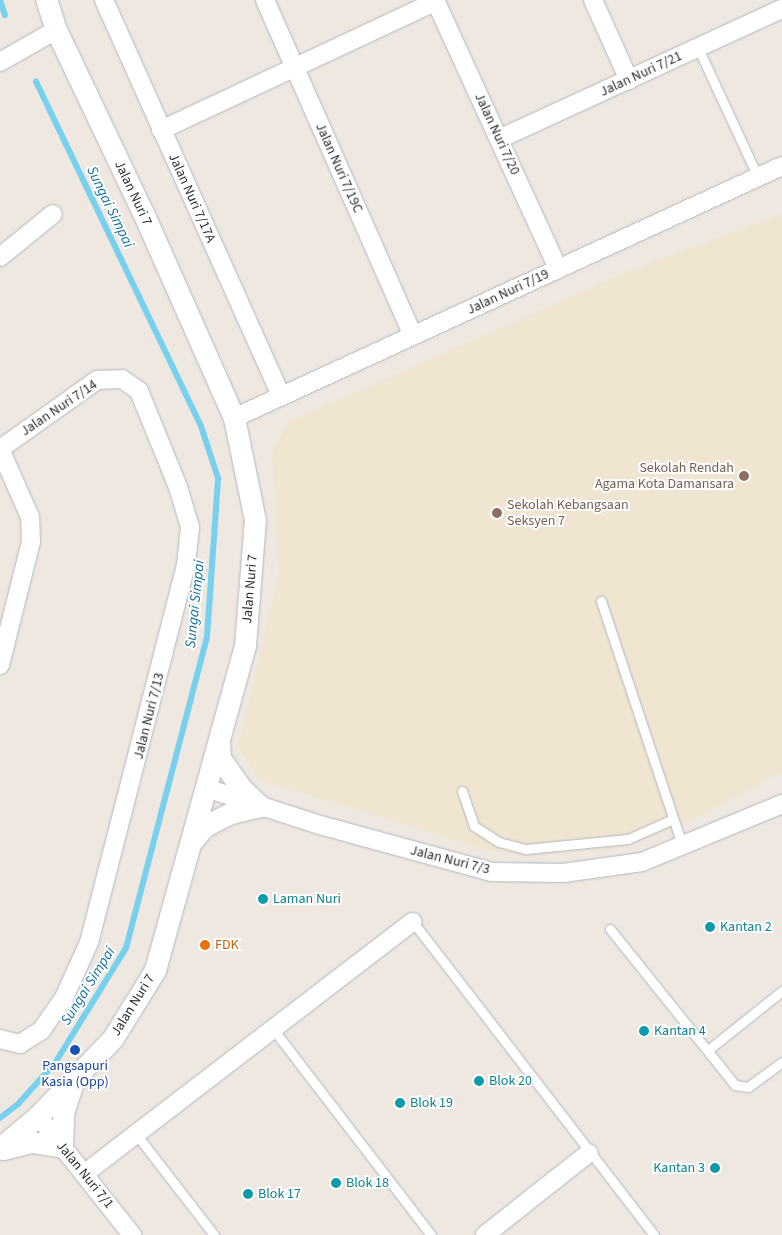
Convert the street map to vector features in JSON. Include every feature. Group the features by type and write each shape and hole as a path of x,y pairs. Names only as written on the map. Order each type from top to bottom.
{"street":[{"name":"Jalan Nuri 7","path":"0,1149 38,1116 113,1038 155,970 245,646 253,574 255,520 234,418 143,213 56,30 46,0"},
{"name":"Jalan Nuri 7/17A","path":"104,0 281,396"},
{"name":"Jalan Nuri 7/19C","path":"265,0 413,336"},
{"path":"593,0 629,80"},
{"path":"161,130 435,1"},
{"name":"Jalan Nuri 7/20","path":"435,1 558,269"},
{"name":"Jalan Nuri 7/21","path":"499,139 782,9"},
{"path":"0,62 56,30"},
{"name":"Jalan Nuri 7/19","path":"234,418 782,166"},
{"path":"0,257 52,214"},
{"name":"Jalan Nuri 7/14","path":"0,449 97,380 122,379"},
{"name":"Jalan Nuri 7/13","path":"0,1039 20,1044 42,1030 53,1014 90,940 186,565 190,527 178,487 139,391 122,379"},
{"path":"0,449 30,517 32,542 0,665"},
{"path":"219,742 220,758 240,787 260,806"},
{"name":"Jalan Nuri 7/3","path":"206,788 260,806 492,872 563,872 642,862 782,804"},
{"path":"191,843 205,826 231,813 260,806"},
{"path":"84,1174 413,922"},
{"path":"0,1149 32,1142 62,1147 63,1113 73,1080"},
{"name":"Jalan Nuri 7/1","path":"38,1116 132,1235"},
{"path":"485,1235 589,1154"}],"lane":[{"path":"698,48 758,177"},
{"path":"601,600 682,845"},
{"path":"462,791 474,826 499,842 526,849 628,840 673,819"},
{"path":"413,922 589,1154 654,1235"},
{"path":"610,929 739,1088 748,1087 782,1062"},
{"path":"708,1050 782,991"},
{"path":"273,1029 431,1235"},
{"path":"136,1134 214,1235"}],"shaded area":[{"name":"Sekolah Kebangsaan Seksyen 7","path":"782,214 782,771 697,818 623,848 524,856 486,850 260,780 238,746 279,573 272,453 288,422 629,271"}],"waterway":[{"name":"Sungai Simpai","path":"0,0 5,15"},
{"name":"Sungai Simpai","path":"0,1118 18,1104 55,1063 126,948 207,637 218,478 201,426 36,81"}],"place":[{"name":"Sekolah Rendah Agama Kota Damansara","path":"744,476"},
{"name":"Sekolah Kebangsaan Seksyen 7","path":"497,513"},
{"name":"Laman Nuri","path":"263,899"},
{"name":"Kantan 2","path":"710,927"},
{"name":"FDK","path":"205,945"},
{"name":"Kantan 4","path":"644,1031"},
{"name":"Pangsapuri Kasia (Opp)","path":"75,1050"},
{"name":"Blok 20","path":"479,1081"},
{"name":"Blok 19","path":"400,1103"},
{"name":"Kantan 3","path":"715,1168"},
{"name":"Blok 18","path":"336,1183"},
{"name":"Blok 17","path":"248,1194"}]}
